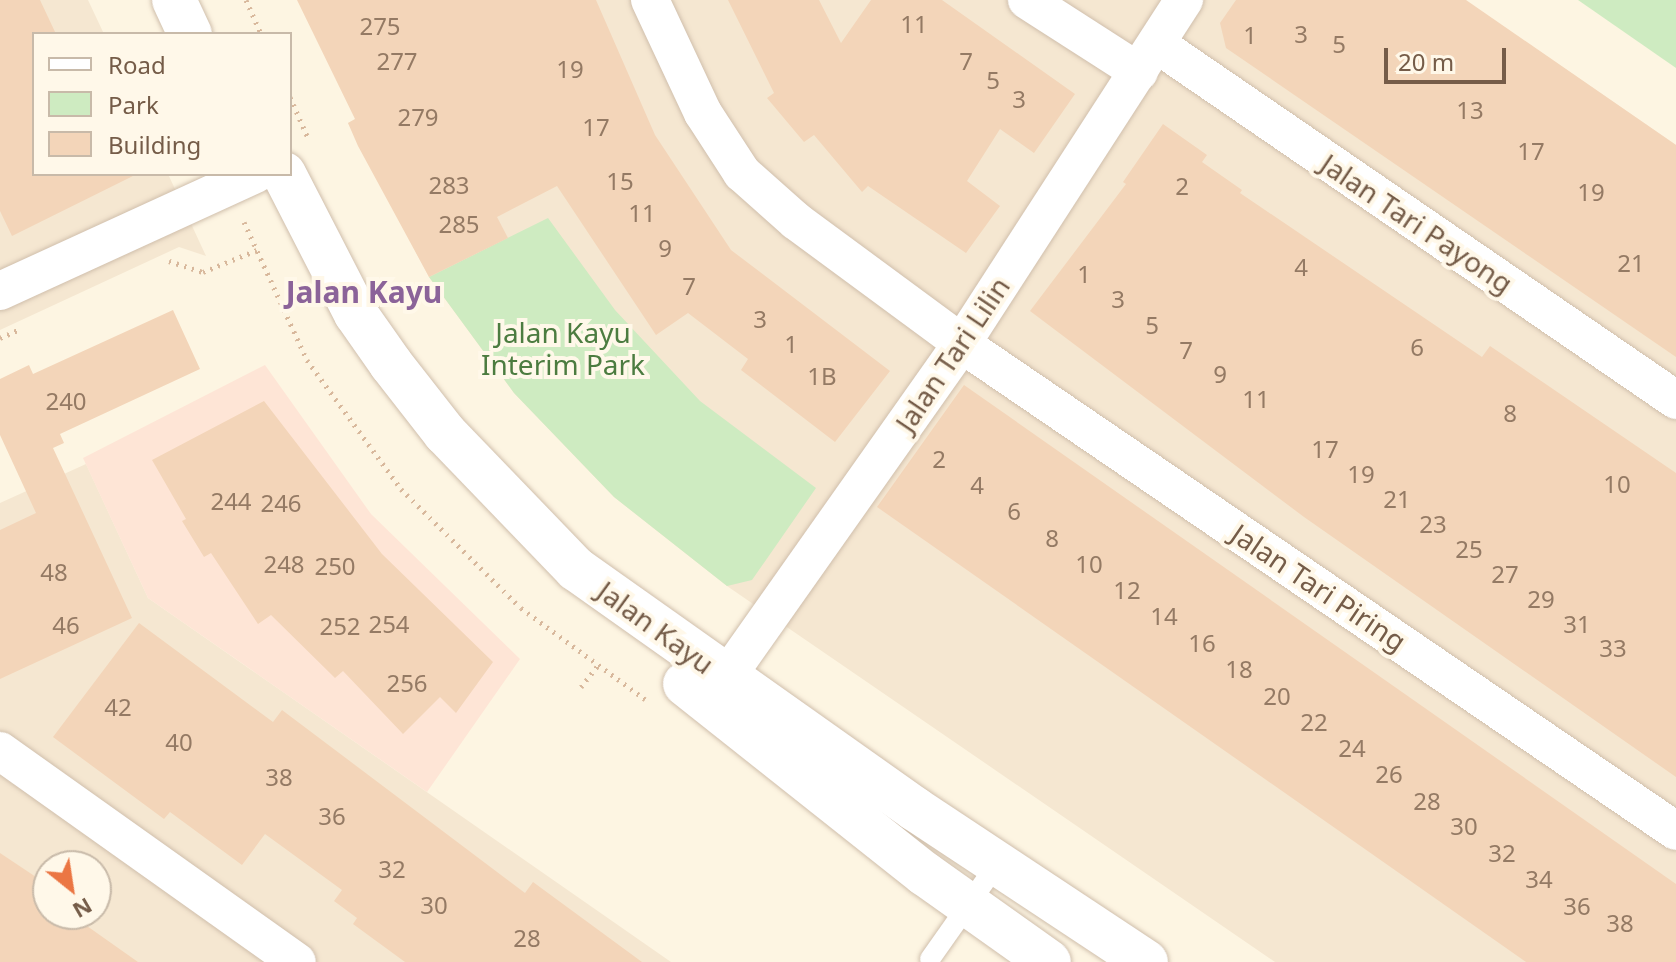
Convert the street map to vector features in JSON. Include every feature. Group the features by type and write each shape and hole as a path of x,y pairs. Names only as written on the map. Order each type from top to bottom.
{"main road":[{"path":"174,0 189,32"},
{"path":"204,0 218,32"},
{"name":"Jalan Kayu","path":"298,160 356,314 445,433 576,569 925,874 1049,962"},
{"name":"Jalan Kayu","path":"257,176 337,331 426,455 480,512 562,590 997,864 1146,962"}],"street":[{"name":"Jalan Tari Piring","path":"650,0 703,113 742,173 796,221 962,343 1676,831"},
{"name":"Jalan Tari Payong","path":"1027,0 1148,59 1676,400"},
{"name":"Jalan Tari Lilin","path":"718,690 962,343 1184,0"},
{"path":"0,291 252,176"},
{"path":"0,751 297,962"}],"lane":[{"path":"930,959 997,864"}],"path":[{"path":"246,0 260,32"},
{"path":"292,113 298,160"},
{"path":"158,266 172,260 203,272 257,250"},
{"path":"0,338 29,325"},
{"path":"581,687 599,664"}],"shaded area":[{"path":"0,0 88,0 103,32 32,32 32,176 169,176 206,256 179,247 0,330"},
{"path":"465,0 1465,0 1676,145 1676,962 1275,962 727,586 614,497 514,393 429,277 348,123 490,55"},
{"path":"265,365 371,514 520,659 427,792 148,598 83,458"},
{"path":"86,464 148,598 671,962 0,962 0,503"}],"green space":[{"path":"1578,0 1676,0 1676,68"},
{"name":"Jalan Kayu Interim Park","path":"548,218 615,310 700,401 816,488 752,580 727,586 614,497 514,393 429,277"}],"building":[{"path":"0,0 40,0 55,32 32,32 32,176 133,176 12,236 0,211"},
{"path":"297,0 596,0 655,135 731,250 890,371 835,442 741,370 748,359 688,313 656,335 557,186 497,217 508,238 429,277 358,146 348,123 355,119"},
{"path":"728,0 819,0 841,43 871,0 942,0 1075,94 1034,153 1000,129 967,181 1000,206 966,253 868,186 862,192 814,135 804,142 767,98 774,93"},
{"path":"1236,0 1466,0 1676,145 1676,357 1226,48 1220,23"},
{"path":"1163,124 1207,155 1202,162 1242,190 1240,193 1482,357 1490,346 1676,473 1676,777 1304,517 1030,311 1126,184 1123,182"},
{"path":"173,310 200,369 60,434 64,443 53,448 132,618 0,679 0,530 36,513 0,435 0,379 29,365 33,374"},
{"path":"964,385 1676,884 1676,962 1526,962 877,507"},
{"path":"264,401 382,554 493,662 456,713 440,697 403,734 343,671 335,678 271,615 258,624 211,553 204,557 152,460"},
{"path":"139,623 273,722 282,710 525,893 533,882 642,962 405,962 353,924 357,918 334,901 342,890 265,834 242,865 170,812 164,819 53,737"},
{"path":"0,853 32,874 32,930 93,930 138,962 0,962"}],"district":[{"name":"Jalan Kayu","path":"364,292"}]}
